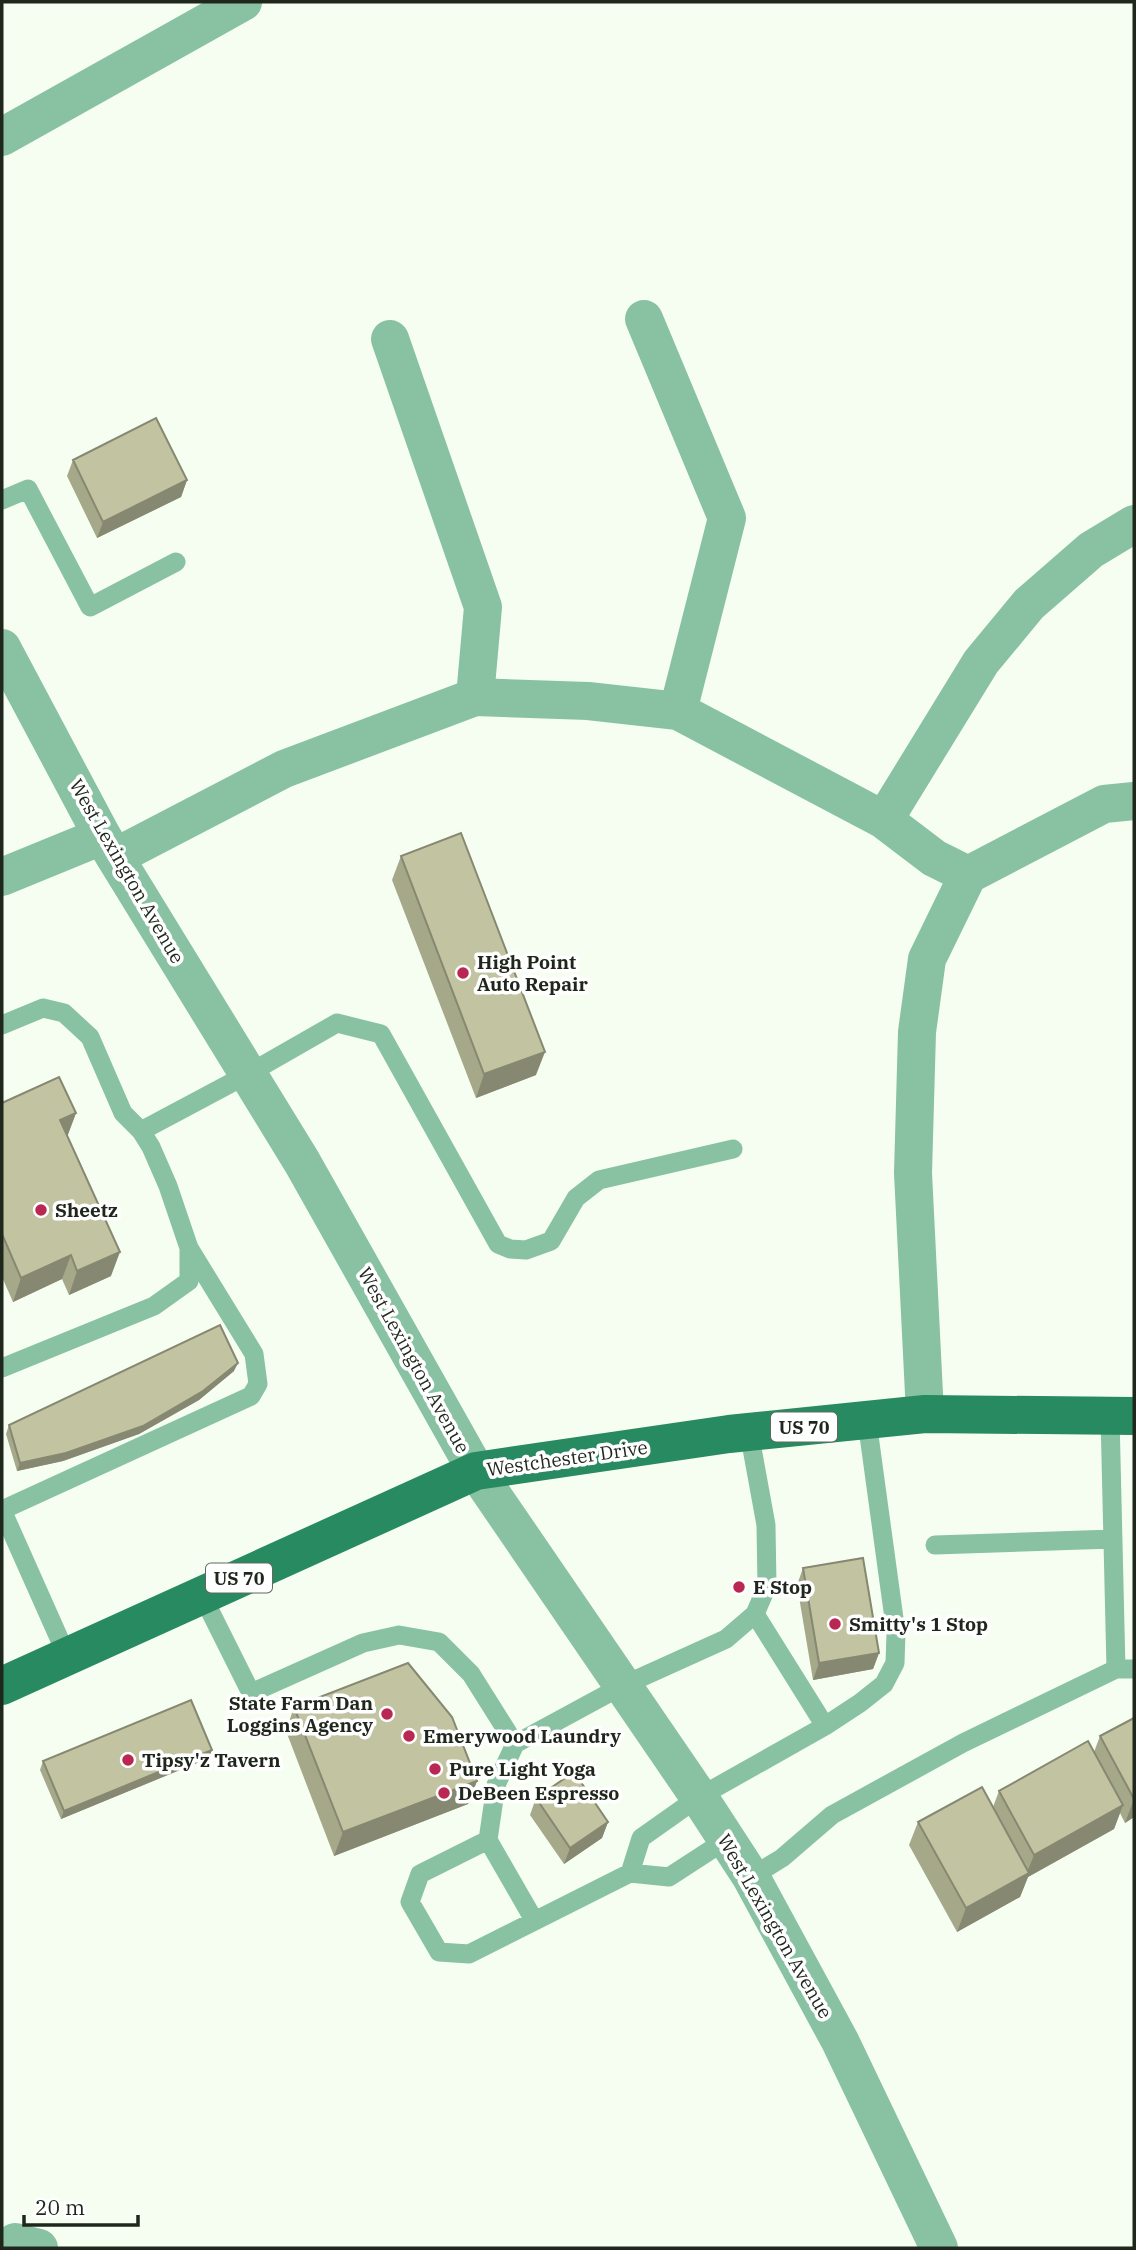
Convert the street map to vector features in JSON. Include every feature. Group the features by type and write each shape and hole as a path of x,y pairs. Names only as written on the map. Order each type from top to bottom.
{"main road":[{"name":"Westchester Drive","path":"2,1686 476,1471 749,1432 925,1414 1122,1416"}],"street":[{"path":"2,136 243,2"},
{"path":"644,319 727,518 678,711"},
{"path":"390,339 483,607 475,697"},
{"path":"884,820 981,662 1029,604 1091,550 1134,524"},
{"name":"West Lexington Avenue","path":"2,648 109,846 302,1162 476,1471 751,1877 840,2041 939,2248"},
{"path":"2,877 109,846 284,769 475,697 588,701 678,711 884,820 934,858 968,875"},
{"path":"925,1414 913,1172 917,1032 927,959 968,875 1104,804 1134,802"}],"lane":[{"path":"2,500 28,489 90,607 176,562"},
{"path":"2,1025 43,1008 64,1013 90,1037 123,1113 152,1147 189,1248 254,1354 258,1384 251,1396 2,1510 67,1656"},
{"path":"141,1131 337,1023 381,1034 498,1244 510,1249 526,1250 551,1241 576,1198 598,1180 733,1149"},
{"path":"2,1368 154,1306 189,1281 189,1248"},
{"path":"751,1877 782,1858 832,1815 963,1743 1125,1669 1113,1539 1122,1416"},
{"path":"630,1873 641,1838 699,1797 825,1726 884,1684 895,1663 896,1633 867,1421"},
{"path":"534,1920 488,1840 496,1785 515,1744 622,1686 726,1639 755,1614 767,1586 766,1525 749,1432"},
{"path":"935,1545 1113,1539"},
{"path":"202,1595 251,1693 363,1643 399,1634 439,1642 471,1674 515,1744"},
{"path":"755,1614 825,1726"},
{"path":"488,1840 420,1874 410,1902 439,1952 469,1954 630,1873 669,1877 726,1840"}],"building":[{"path":"156,418 187,480 103,522 73,460"},
{"path":"461,833 545,1052 484,1074 401,856"},
{"name":"Sheetz","path":"59,1077 76,1113 60,1120 120,1252 77,1271 71,1255 21,1278 2,1234 2,1103"},
{"path":"220,1325 238,1363 203,1391 143,1426 66,1453 20,1463 9,1425"},
{"path":"863,1558 879,1653 819,1663 803,1568"},
{"path":"408,1663 452,1717 477,1781 343,1832 294,1707"},
{"path":"191,1700 212,1750 64,1811 43,1761"},
{"path":"1134,1718 1134,1799 1100,1736"},
{"path":"1088,1741 1123,1805 1034,1855 999,1791"},
{"path":"574,1772 608,1822 570,1848 536,1798"},
{"path":"982,1787 1029,1873 966,1908 918,1822"}],"place":[{"name":"High Point Auto Repair","path":"463,973"},
{"name":"Sheetz","path":"41,1210"},
{"name":"E Stop","path":"739,1587"},
{"name":"Smitty's 1 Stop","path":"835,1624"},
{"name":"State Farm Dan Loggins Agency","path":"387,1714"},
{"name":"Emerywood Laundry","path":"409,1736"},
{"name":"Tipsy'z Tavern","path":"128,1760"},
{"name":"Pure Light Yoga","path":"435,1769"},
{"name":"DeBeen Espresso","path":"444,1793"}]}
